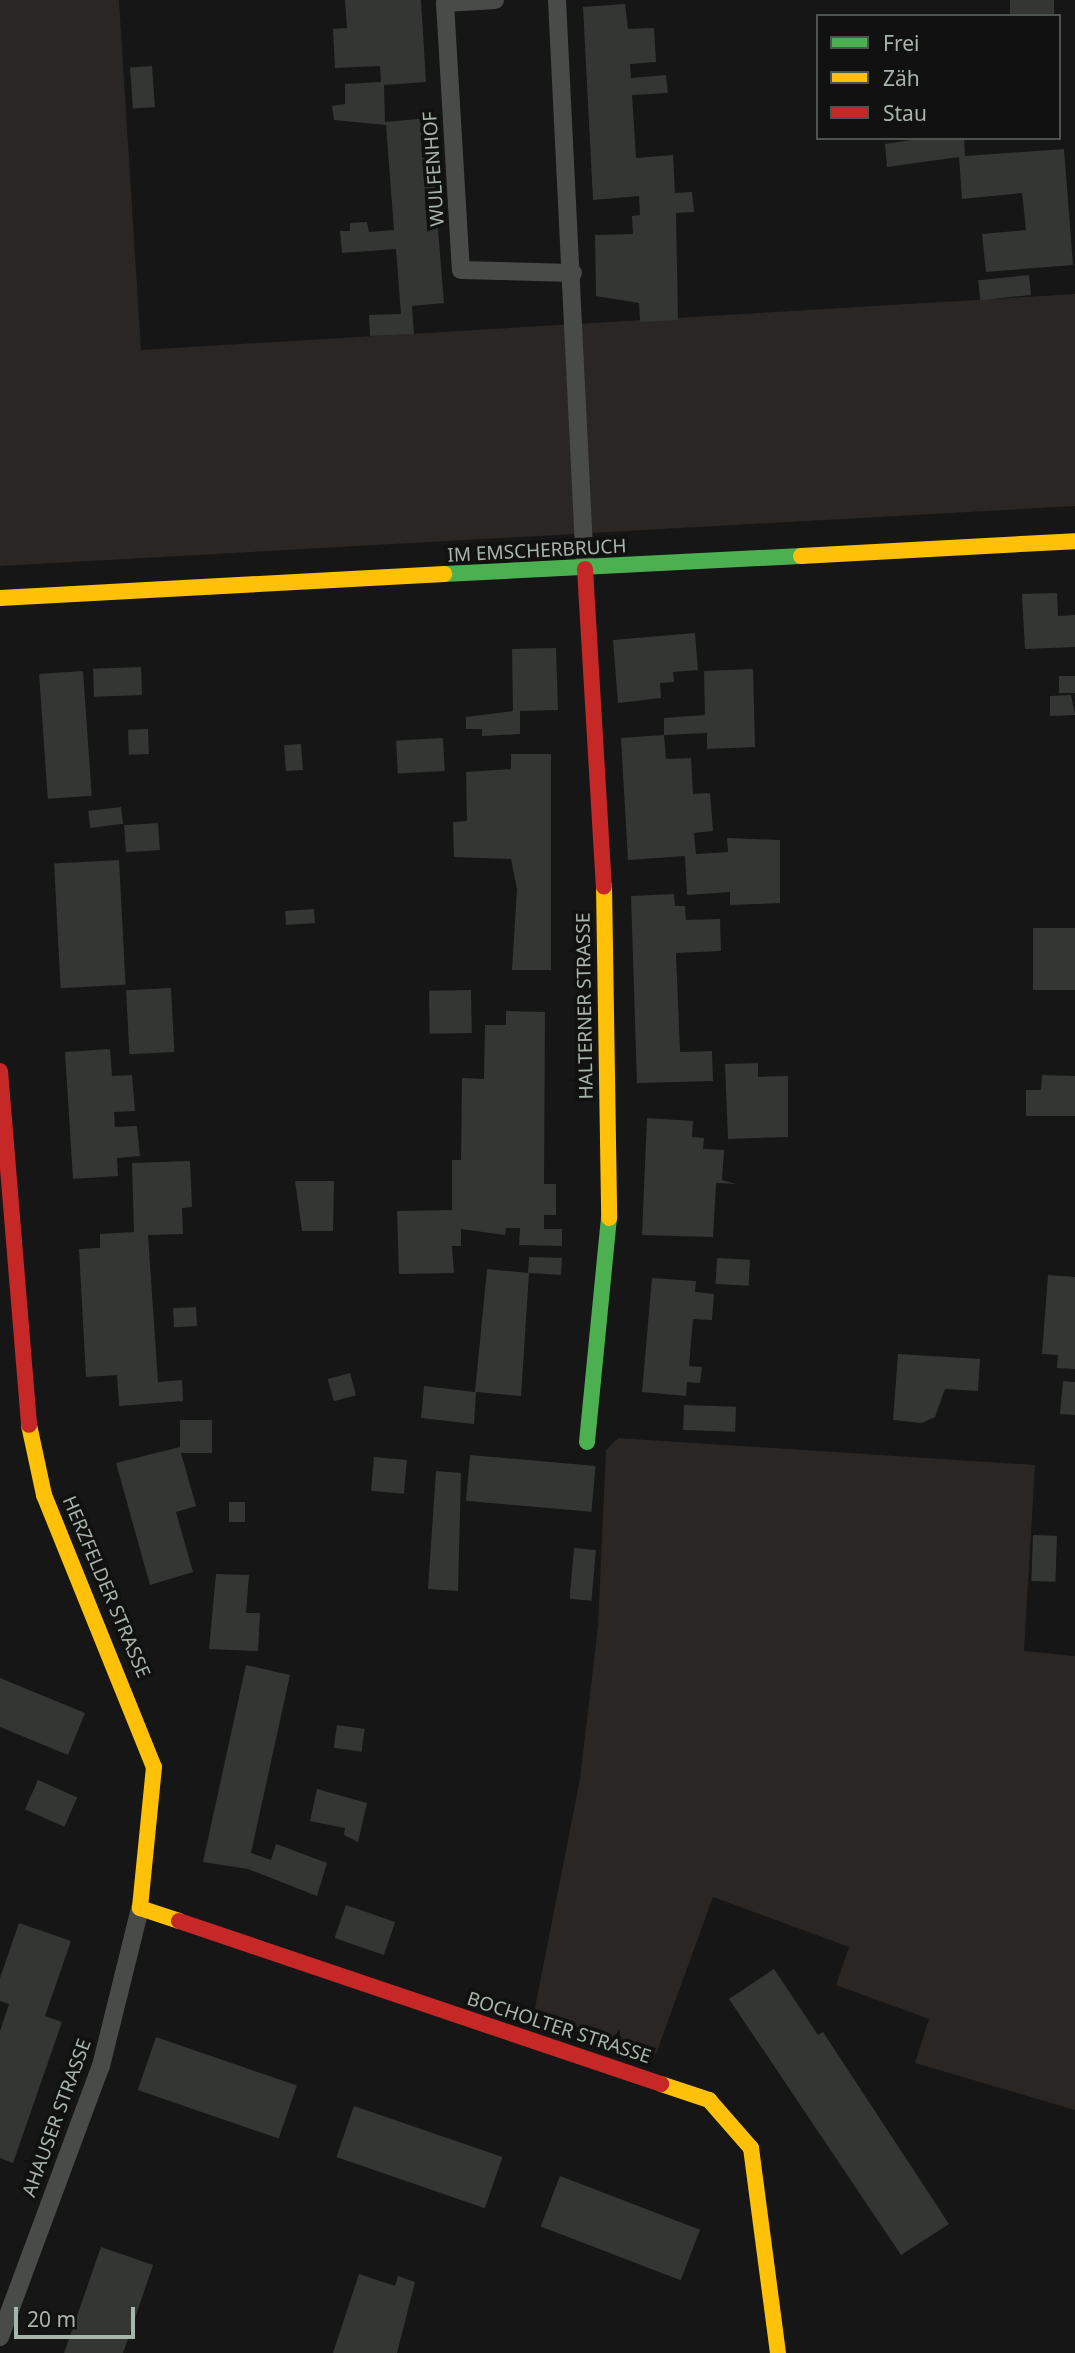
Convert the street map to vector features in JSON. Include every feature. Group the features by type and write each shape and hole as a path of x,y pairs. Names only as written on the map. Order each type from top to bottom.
{"street":[{"name":"IM EMSCHERBRUCH","path":"0,598 1075,541"},
{"name":"HALTERNER STRASSE","path":"585,569 608,955 609,1248 587,1442"},
{"name":"HERZFELDER STRASSE","path":"0,1071 29,1427 44,1495 154,1767 139,1908"},
{"name":"BOCHOLTER STRASSE","path":"139,1908 709,2099 751,2148 778,2353"}],"lane":[{"name":"WULFENHOF","path":"495,0 445,4 461,270 573,273"},
{"path":"557,0 573,273 585,569"},
{"name":"AHAUSER STRASSE","path":"0,2337 101,2066 139,1908"}],"shaded area":[{"path":"0,0 119,0 141,350 1075,294 1075,506 0,566"},
{"path":"618,1438 1035,1465 1024,1651 1075,1656 1075,2110 915,2063 929,2019 836,1985 849,1947 713,1897 656,2054 534,2013 580,1779 598,1626 606,1450"}],"building":[{"path":"345,0 421,0 426,82 384,85 385,122 429,118 444,303 412,306 414,334 370,336 369,315 401,314 396,249 342,253 340,231 350,231 350,223 367,222 369,232 394,230 386,125 334,120 332,106 345,104 345,84 381,82 380,66 335,68 333,29 347,28"},
{"path":"1010,0 1054,0 1054,14 1010,14"},
{"path":"625,4 628,29 654,28 656,62 630,64 631,78 666,75 668,93 632,95 636,158 673,155 675,193 692,192 694,212 676,213 678,320 640,322 639,303 596,296 595,235 633,234 632,216 640,215 639,196 593,200 583,7"},
{"path":"152,66 155,107 133,108 130,68"},
{"path":"911,140 964,140 965,156 1064,149 1073,265 986,272 982,234 1026,230 1022,193 962,199 959,157 887,167 885,144"},
{"path":"1029,275 1031,295 980,300 978,280"},
{"path":"1057,593 1058,616 1075,615 1075,647 1025,649 1022,594"},
{"path":"695,633 698,670 673,672 674,682 660,683 661,698 618,703 613,640"},
{"path":"556,648 558,710 520,711 520,734 482,736 482,729 466,729 466,717 513,711 512,649"},
{"path":"141,667 142,695 94,697 93,669"},
{"path":"753,669 755,747 707,749 707,733 664,735 664,718 705,715 704,671"},
{"path":"83,671 92,796 48,799 39,674"},
{"path":"1059,676 1075,676 1075,693 1059,693"},
{"path":"1071,695 1075,715 1050,716 1050,696"},
{"path":"148,729 149,754 129,755 128,730"},
{"path":"664,735 666,759 691,758 693,794 710,793 713,831 694,833 696,854 728,852 727,838 780,840 780,903 730,905 730,892 687,895 685,856 628,860 621,738"},
{"path":"443,738 445,771 398,773 396,740"},
{"path":"301,744 303,770 286,771 284,745"},
{"path":"511,754 551,754 551,970 512,970 517,889 511,859 454,857 453,822 467,821 466,772 511,769"},
{"path":"121,807 123,824 90,828 88,811"},
{"path":"158,823 160,850 126,852 124,825"},
{"path":"119,860 126,985 61,988 54,863"},
{"path":"674,894 675,906 685,906 686,920 720,919 721,951 676,953 680,1052 712,1051 713,1081 637,1083 631,896"},
{"path":"314,909 315,923 286,925 285,911"},
{"path":"1033,928 1075,928 1075,990 1033,990"},
{"path":"171,988 174,1052 129,1054 126,990"},
{"path":"471,990 472,1033 430,1034 429,991"},
{"path":"506,1011 545,1012 544,1184 556,1184 556,1215 544,1215 544,1229 562,1229 562,1246 519,1245 520,1228 506,1228 505,1235 461,1229 461,1246 452,1246 454,1273 399,1274 397,1211 452,1210 452,1160 461,1160 462,1078 484,1079 485,1025 506,1025"},
{"path":"110,1049 112,1076 132,1075 135,1111 114,1112 115,1127 137,1126 140,1156 117,1158 118,1176 73,1179 65,1052"},
{"path":"758,1063 758,1077 788,1076 788,1137 728,1139 725,1064"},
{"path":"1042,1075 1075,1076 1075,1116 1026,1116 1026,1090 1041,1090"},
{"path":"647,1118 693,1121 692,1137 704,1138 703,1149 724,1150 722,1180 736,1184 716,1183 713,1237 642,1235"},
{"path":"190,1161 192,1207 182,1208 183,1234 148,1235 158,1382 182,1380 183,1401 119,1406 117,1375 86,1377 79,1249 100,1248 100,1234 134,1232 132,1163"},
{"path":"295,1181 334,1181 333,1231 302,1231"},
{"path":"529,1257 562,1258 561,1275 529,1273 521,1396 476,1392 474,1424 421,1418 424,1386 475,1392 487,1269 528,1273"},
{"path":"717,1258 750,1260 749,1286 716,1284"},
{"path":"1048,1275 1075,1277 1075,1369 1057,1368 1058,1355 1042,1354"},
{"path":"652,1278 696,1281 695,1292 714,1294 712,1320 693,1319 689,1366 702,1367 700,1383 687,1382 686,1396 642,1392"},
{"path":"196,1307 197,1326 174,1327 173,1308"},
{"path":"898,1354 980,1359 978,1391 945,1389 935,1417 922,1423 893,1420"},
{"path":"350,1373 356,1395 334,1401 328,1379"},
{"path":"1063,1381 1075,1382 1075,1415 1060,1414"},
{"path":"684,1405 736,1407 735,1432 683,1430"},
{"path":"180,1420 212,1420 212,1453 181,1453 196,1506 176,1512 193,1572 150,1585 116,1463 180,1447"},
{"path":"470,1455 596,1466 592,1512 466,1501"},
{"path":"374,1457 407,1460 404,1494 371,1491"},
{"path":"436,1471 461,1473 458,1591 428,1589"},
{"path":"229,1502 245,1502 245,1522 229,1522"},
{"path":"1033,1535 1057,1536 1055,1582 1031,1581"},
{"path":"574,1548 596,1550 591,1601 570,1599"},
{"path":"216,1574 249,1575 246,1613 260,1613 258,1651 209,1649"},
{"path":"246,1665 290,1675 251,1853 271,1860 276,1844 327,1863 317,1896 248,1869 203,1862"},
{"path":"0,1678 85,1713 68,1755 0,1727"},
{"path":"337,1725 365,1729 362,1752 334,1748"},
{"path":"38,1780 77,1797 64,1827 25,1809"},
{"path":"317,1789 367,1803 358,1842 344,1835 345,1828 310,1821"},
{"path":"346,1905 395,1922 384,1955 335,1938"},
{"path":"19,1923 71,1941 45,2016 62,2022 13,2163 0,2158 0,2031 9,2004 0,2001 0,1978"},
{"path":"774,1969 818,2035 823,2032 949,2224 901,2255 729,1999"},
{"path":"156,2037 297,2086 279,2138 138,2090"},
{"path":"354,2106 502,2157 485,2208 336,2157"},
{"path":"560,2176 700,2230 681,2280 541,2226"},
{"path":"101,2247 153,2265 129,2336 123,2353 64,2353"},
{"path":"359,2274 395,2286 398,2276 415,2282 397,2353 333,2353"}],"traffic: fast":[{"path":"444,574 801,556"},
{"path":"587,1442 609,1218"}],"traffic: slow":[{"path":"801,556 1075,541"},
{"path":"0,598 444,574"},
{"path":"604,886 609,1218"},
{"path":"29,1425 44,1495 154,1767 140,1908 179,1921"},
{"path":"661,2084 709,2100 751,2148 778,2353"}],"traffic: jam":[{"path":"585,569 604,886"},
{"path":"0,1071 29,1425"},
{"path":"179,1921 661,2084"}]}
